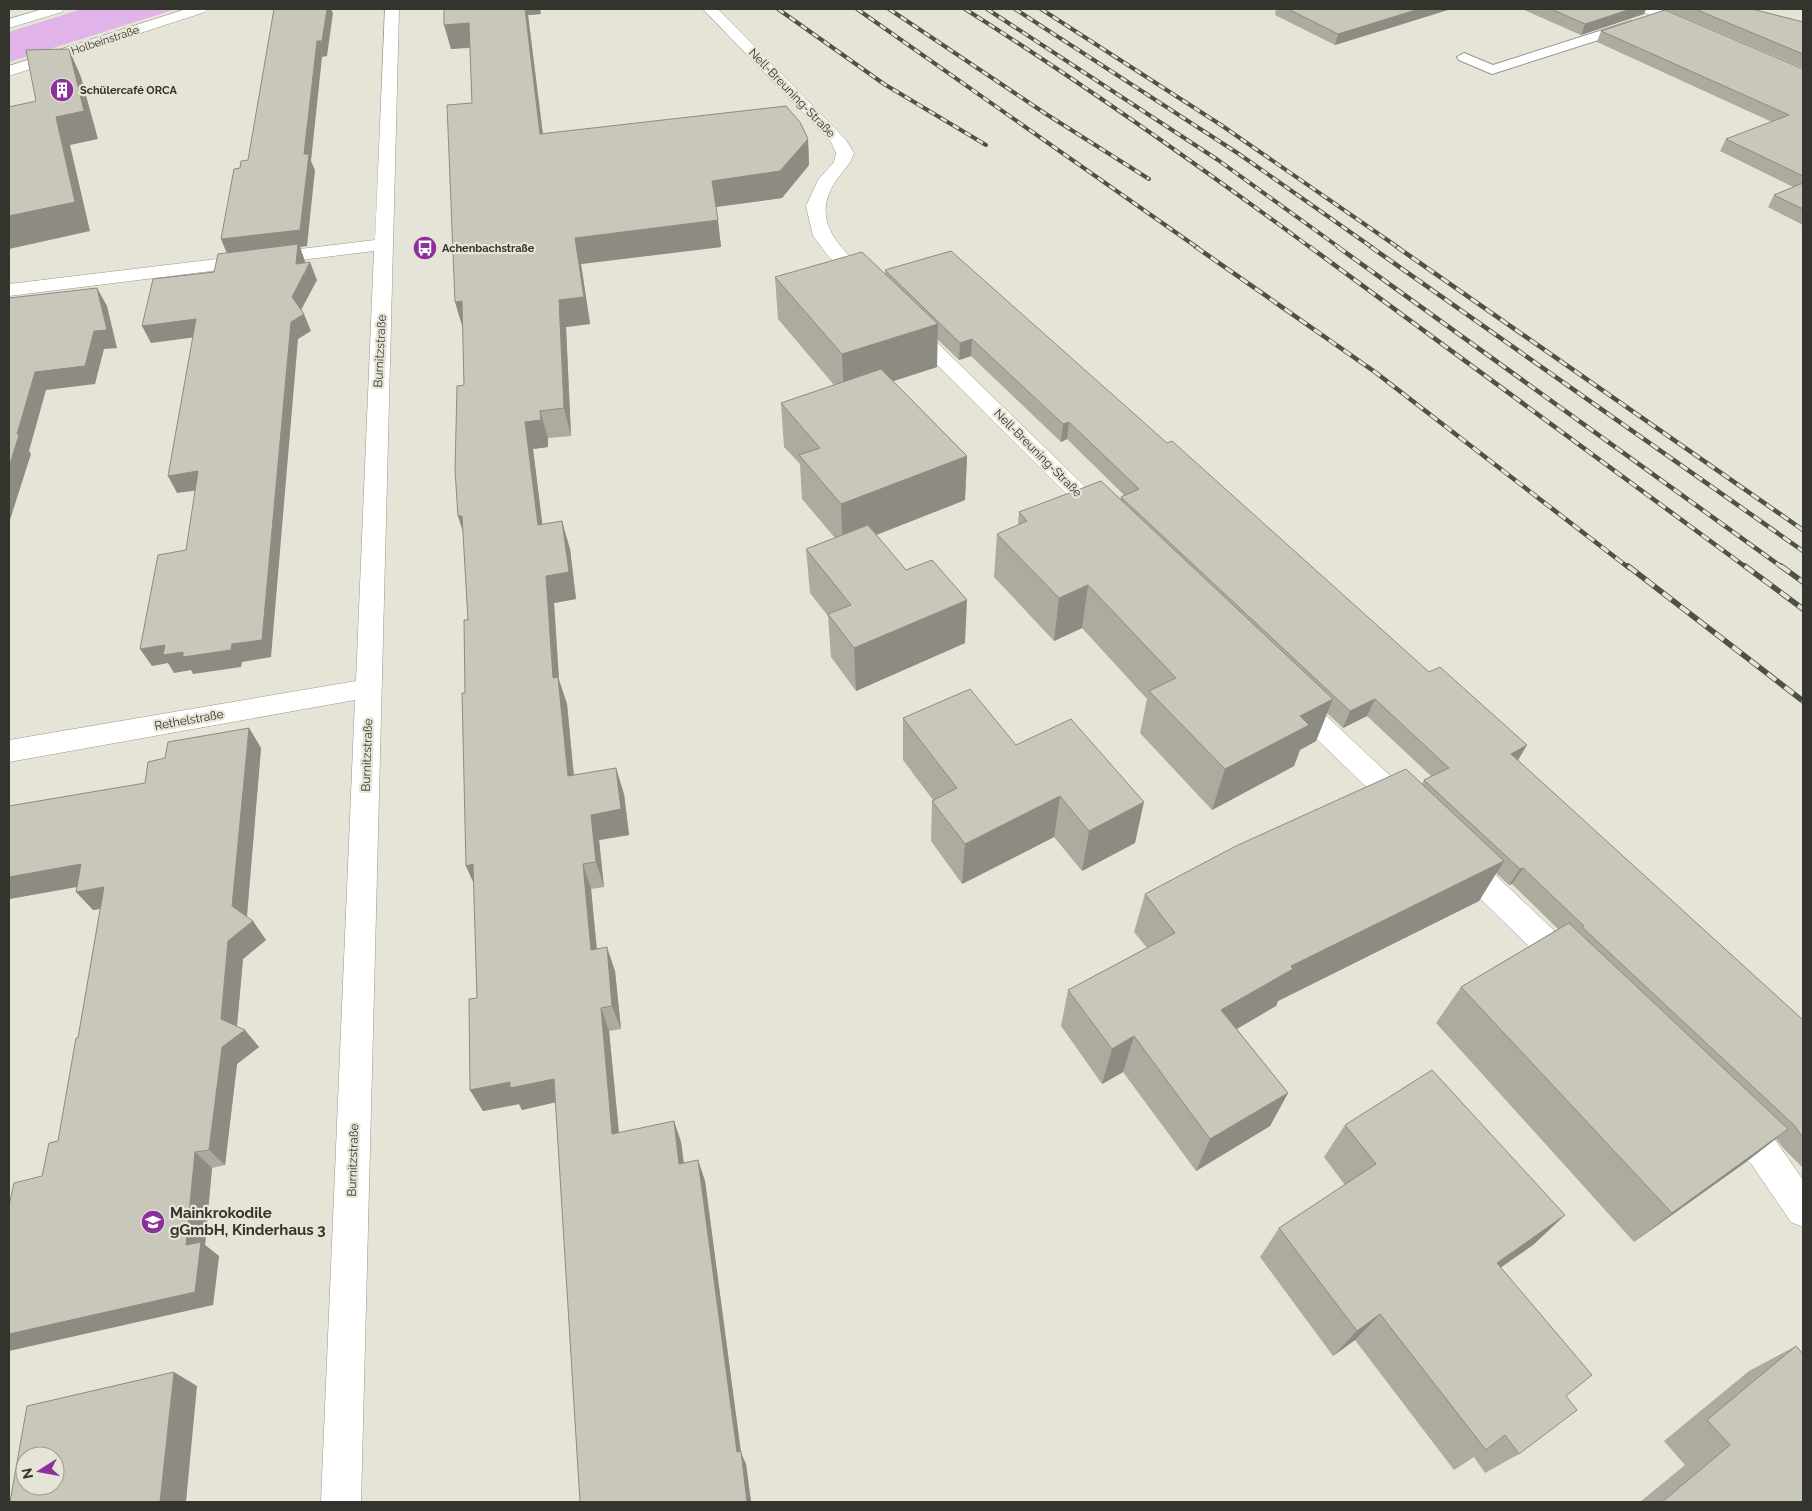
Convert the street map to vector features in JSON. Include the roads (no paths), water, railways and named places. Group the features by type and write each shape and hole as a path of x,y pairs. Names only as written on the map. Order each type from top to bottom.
{"street":[{"path":"9,24 57,9"},
{"name":"Holbeinstraße","path":"9,71 200,9"},
{"name":"Burnitzstraße","path":"342,1502 370,688 378,360 385,244 392,9"},
{"name":"Nell-Breuning-Straße","path":"710,9 838,140 845,153 842,163 827,180 815,206 822,236 835,252 888,305 1117,530"},
{"path":"1654,12 1706,34"},
{"path":"9,290 385,244"},
{"path":"1275,683 1584,980"},
{"name":"Rethelstraße","path":"9,751 370,688"},
{"path":"1714,1104 1764,1153 1803,1210"}],"lane":[{"path":"1464,57 1492,70 1654,12"}],"railway":[{"path":"778,9 884,84 986,145"},
{"path":"857,9 1198,248"},
{"path":"889,9 1046,114 1149,179"},
{"path":"965,9 1140,125 1311,248"},
{"path":"987,9 1218,160 1340,248"},
{"path":"1015,9 1239,154 1373,248"},
{"path":"1041,9 1221,125 1399,248"},
{"path":"1196,247 1375,372 1629,568"},
{"path":"1310,247 1747,568"},
{"path":"1338,247 1783,568"},
{"path":"1371,247 1803,551"},
{"path":"1397,247 1803,530"},
{"path":"1628,566 1803,701"},
{"path":"1745,566 1803,609"},
{"path":"1781,566 1803,582"}],"place":[{"name":"Schülercafé ORCA","path":"62,90"},
{"name":"Achenbachstraße","path":"425,248"},
{"name":"Mainkrokodile gGmbH, Kinderhaus 3","path":"153,1222"}]}
